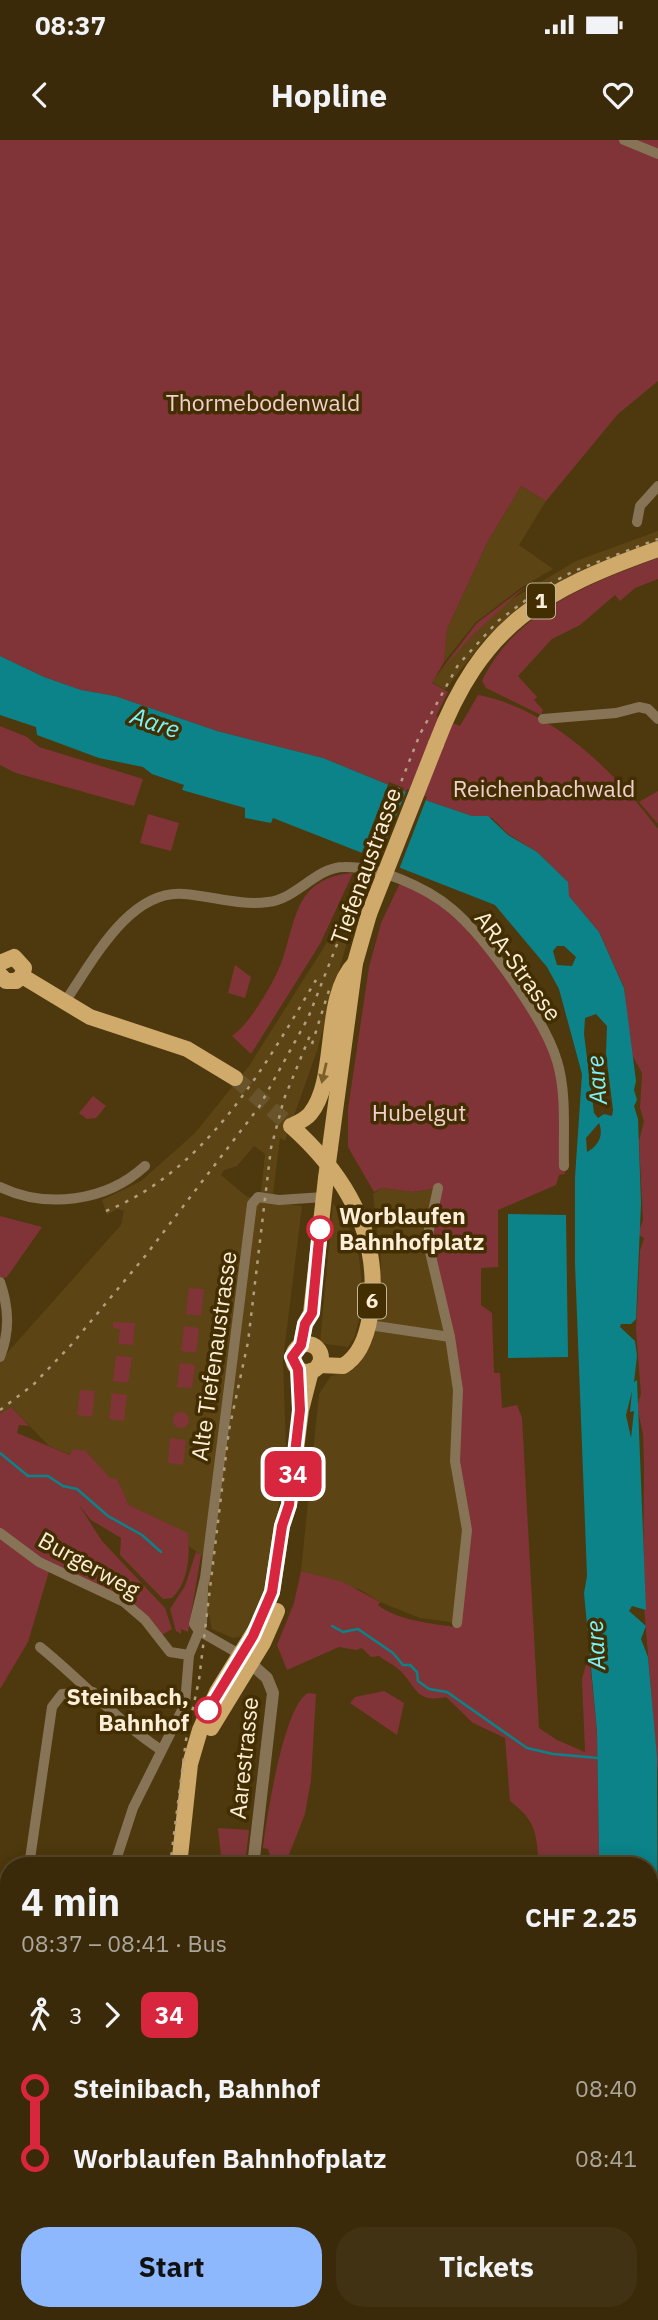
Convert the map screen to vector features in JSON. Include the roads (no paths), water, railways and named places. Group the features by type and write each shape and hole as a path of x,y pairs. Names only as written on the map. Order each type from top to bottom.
{"main road":[{"name":"Tiefenaustrasse","path":"310,1358 305,1324 312,1313 326,1178 355,963 364,928 445,720 477,661 522,615 586,576 658,549"},
{"path":"14,957 24,968 22,976 13,982 1,968 14,957"},
{"name":"6","path":"310,1358 353,1356 360,1348 369,1325 373,1282 363,1223 339,1178 291,1126 306,1118 314,1108 324,1072 342,976 355,963"},
{"path":"22,976 64,1003 112,1027 187,1049 235,1078"},
{"name":"1","path":"180,1857 189,1787 216,1717 246,1659 267,1634 282,1594 292,1527 289,1505 300,1410 310,1358"}],"street":[{"path":"624,140 658,153"},
{"path":"637,523 640,506 658,486"},
{"path":"543,719 609,714 639,707 648,709 658,719"},
{"name":"ARA-Strasse","path":"64,1003 111,933 159,897 183,894 264,903 293,894 331,869 343,867 401,881 450,907 519,992 557,1061 562,1093 564,1167"},
{"path":"0,1187 37,1200 67,1200 113,1186 145,1167"},
{"path":"438,1188 427,1239 450,1337 459,1400 455,1468 467,1530 457,1623"},
{"name":"Alte Tiefenaustrasse","path":"117,1857 133,1808 185,1704 189,1655 199,1631 194,1624 197,1599 203,1589 252,1204 258,1197 279,1200 324,1197"},
{"path":"0,1282 6,1300 8,1321 6,1342 0,1357"},
{"path":"369,1325 450,1337"},
{"name":"Burgerweg","path":"0,1533 39,1562 124,1602 145,1620 173,1654 189,1655"},
{"path":"199,1631 246,1659"},
{"path":"40,1647 144,1739 161,1750"},
{"name":"Aarestrasse","path":"246,1659 267,1678 273,1693 254,1857"},
{"path":"30,1857 52,1707 62,1694 93,1692"}],"water":[{"name":"Aare","path":"0,656 44,677 81,690 115,696 217,731 323,758 428,801 472,816 488,816 508,835 537,852 568,882 569,896 599,932 624,988 636,1081 634,1090 637,1100 634,1106 638,1119 641,1203 636,1319 631,1324 621,1324 620,1327 635,1341 637,1356 634,1382 637,1380 646,1610 632,1606 629,1611 646,1626 641,1639 648,1657 657,1757 657,1857 598,1857 597,1731 584,1593 587,1576 575,1264 575,1177 582,1074 559,989 547,967 495,905 273,818 271,823 245,818 245,808 182,790 184,785 152,774 143,767 99,758 37,735 36,727 0,715","holes":["557,946 564,946 576,957 572,966 557,965 553,951","596,1014 607,1026 606,1054 613,1110 612,1116 604,1114 598,1118 594,1113 584,1034 585,1018","599,1123 599,1140 587,1152 586,1138","632,1391 630,1412 634,1411 631,1438 626,1415"]},
{"path":"508,1214 566,1215 568,1357 508,1358"}],"waterway":[{"path":"0,1453 28,1476 48,1476 63,1486 77,1489 108,1516 142,1535 161,1552"},
{"path":"332,1626 343,1632 358,1629 393,1653 403,1665 410,1665 417,1672 418,1681 429,1689 447,1692 527,1748 553,1754 598,1758"}],"tunnel":[{"path":"235,1078 291,1126"}],"railway":[{"path":"0,1410 33,1385 72,1344 146,1255 259,1107 308,1018 420,734 458,665 498,621 542,588 574,571 658,539"},
{"path":"106,1211 142,1193 174,1170 203,1144 253,1081 316,980"},
{"path":"312,1044 330,987"},
{"path":"171,1857 186,1740 199,1680 229,1430 248,1342 271,1148 284,1099 311,1033"}],"place":[{"name":"Worblaufen Bahnhofplatz","path":"320,1229"},
{"name":"Steinibach, Bahnhof","path":"208,1710"}],"park label":[{"name":"Thormebodenwald","path":"263,403"},
{"name":"Reichenbachwald","path":"544,789"},
{"name":"Hubelgut","path":"419,1113"}]}
